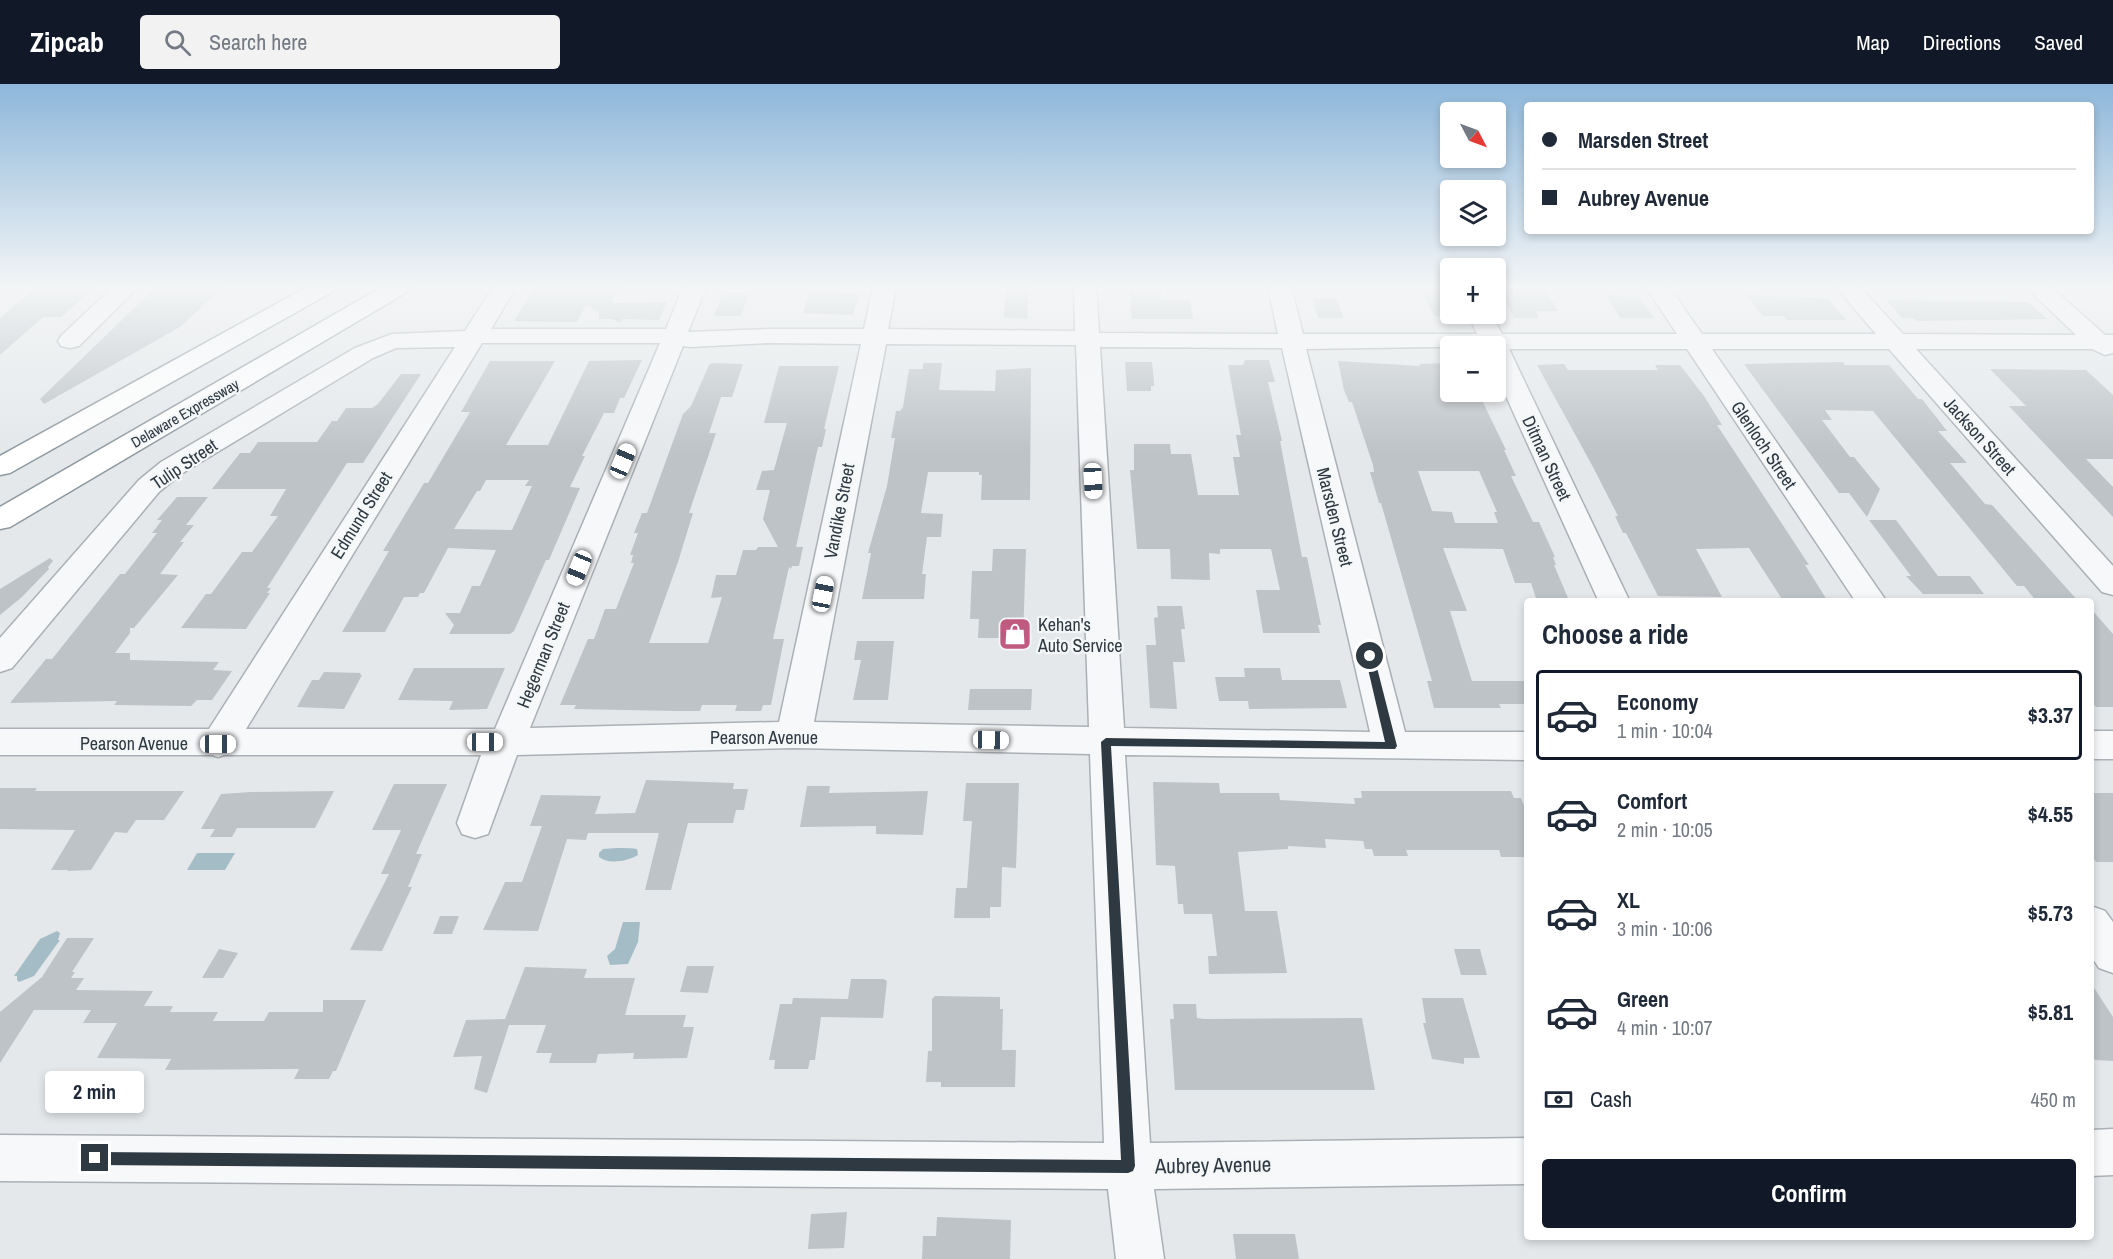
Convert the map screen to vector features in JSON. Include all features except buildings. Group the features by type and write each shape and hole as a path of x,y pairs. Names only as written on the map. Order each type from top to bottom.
{"highway":[{"path":"0,458 188,342"},
{"path":"0,468 226,342"},
{"name":"Delaware Expressway","path":"0,520 305,342"}],"street":[{"name":"Tulip Street","path":"0,660 149,486 171,468 364,352 384,343 413,342"},
{"name":"Edmund Street","path":"218,744 470,342"},
{"name":"Hegerman Street","path":"475,823 498,756 507,742 674,342"},
{"name":"Vandike Street","path":"794,735 874,342"},
{"path":"1086,342 1128,1166 1140,1259"},
{"name":"Marsden Street","path":"1293,342 1391,746"},
{"name":"Glenloch Street","path":"1695,342 1869,598"},
{"path":"1861,342 2108,346"},
{"name":"Jackson Street","path":"1895,342 2113,585"},
{"name":"Ditman Street","path":"1506,369 1613,598"},
{"name":"Pearson Avenue","path":"0,742 218,744 507,742 794,735 1106,742 1524,746"},
{"path":"2094,745 2113,745"},
{"path":"2094,927 2113,955"},
{"path":"2094,1153 2113,1152"},
{"name":"Aubrey Avenue","path":"0,1158 1128,1166 1524,1161"}],"water":[{"path":"603,849 637,849 638,855 618,861 608,861 599,857"},
{"path":"197,853 235,853 225,870 187,870"},
{"path":"623,922 640,922 638,942 628,964 610,965 607,956 615,949"},
{"path":"57,931 60,933 58,940 60,940 34,976 19,982 17,976 14,976 40,939"}],"place":[{"name":"Kehan's Auto Service","path":"1015,634"}],"route":[{"path":"95,1158 1128,1166 1106,742 1391,746 1370,656"}]}
